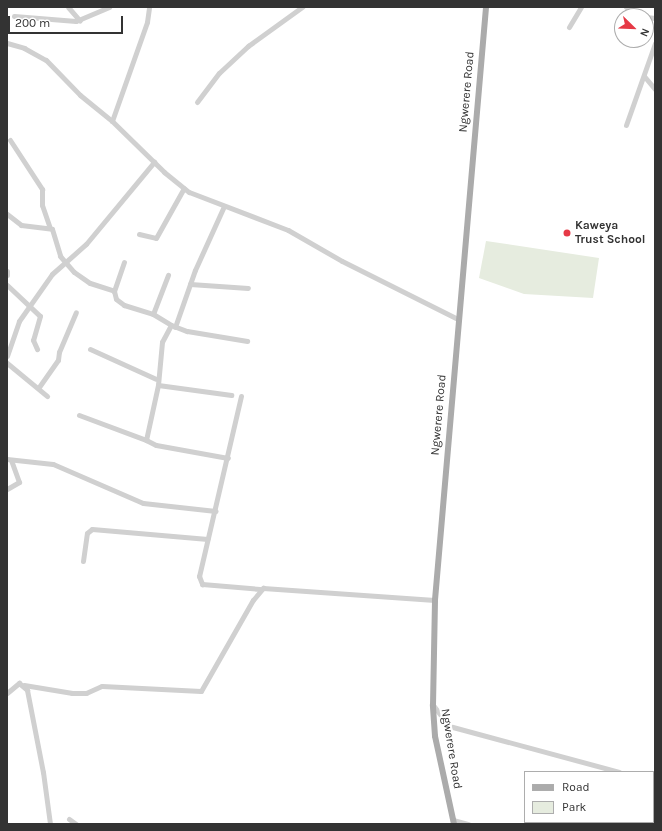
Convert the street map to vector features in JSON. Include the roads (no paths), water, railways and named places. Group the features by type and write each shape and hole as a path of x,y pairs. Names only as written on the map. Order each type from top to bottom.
{"main road":[{"name":"Ngwerere Road","path":"453,822 435,736 433,705 435,600 486,7"}],"street":[{"path":"68,7 80,21"},
{"path":"14,16 46,21 80,21 109,7"},
{"path":"112,121 147,22 149,7"},
{"path":"197,102 237,55 302,7"},
{"path":"569,27 581,7"},
{"path":"626,125 655,43"},
{"path":"8,45 36,53 46,60 80,95 112,121 154,162 184,188 224,206 288,230 458,319"},
{"path":"644,76 655,89"},
{"path":"10,140 42,190 42,205 65,262 86,281 114,291"},
{"path":"7,356 19,321 52,274 94,235 154,162"},
{"path":"140,234 156,238 184,188"},
{"path":"146,440 157,382 162,342 173,326 224,206"},
{"path":"7,214 21,225 50,228"},
{"path":"124,262 114,291 116,299 124,305 153,314 173,326 187,331 248,341"},
{"path":"153,314 168,275"},
{"path":"190,284 248,288"},
{"path":"7,285 40,318 33,340 37,349"},
{"path":"38,387 58,360 59,352 76,312"},
{"path":"90,349 157,382 230,395"},
{"path":"7,363 38,387 47,396"},
{"path":"241,396 216,511 199,576 202,584 260,589 274,587 435,600"},
{"path":"79,415 156,445 228,458"},
{"path":"7,489 19,482 9,459 53,464 144,503 216,511"},
{"path":"82,561 87,534 92,529 208,539"},
{"path":"7,693 20,683 24,685 72,693 86,693 102,686 201,691 260,589"},
{"path":"24,685 44,772 50,824"},
{"path":"433,705 449,726 615,771"},
{"path":"69,819 76,824"},
{"path":"453,822 468,824"}],"place":[{"name":"Kaweya Trust School","path":"567,233"}]}
